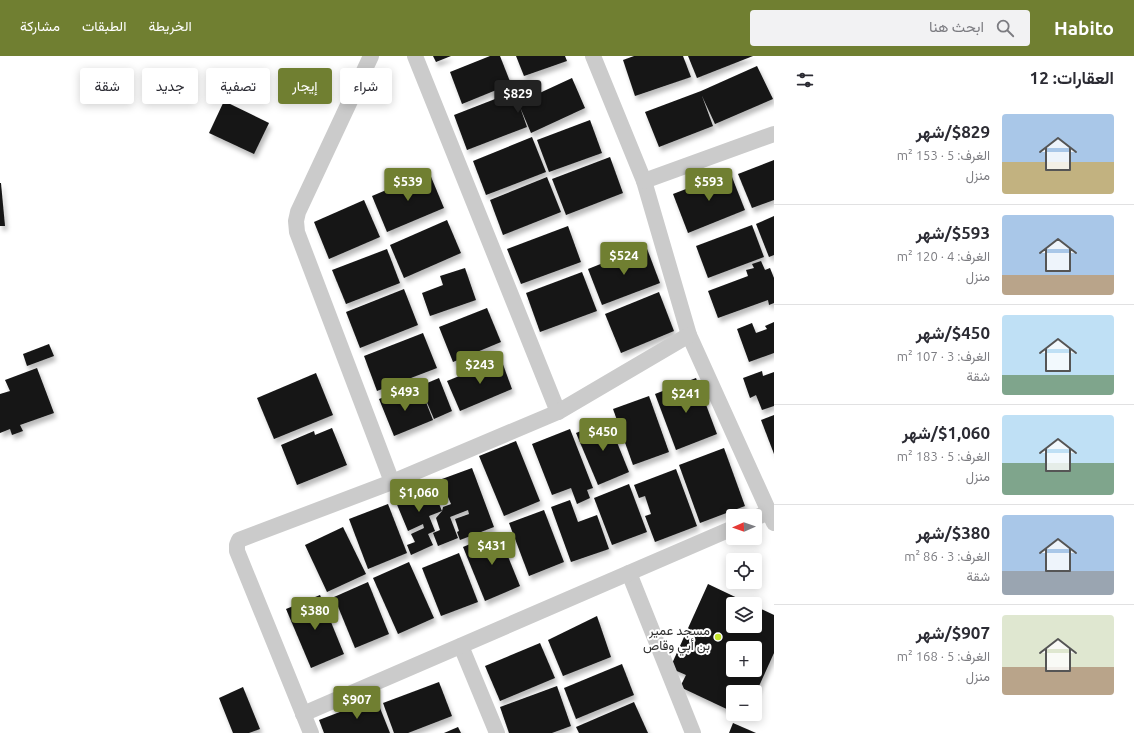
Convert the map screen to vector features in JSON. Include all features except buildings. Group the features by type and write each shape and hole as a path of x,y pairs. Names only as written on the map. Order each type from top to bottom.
{"street":[{"path":"371,56 298,212 296,221 297,232 392,482"},
{"path":"415,56 558,412"},
{"path":"593,56 644,181 689,335 766,518"},
{"path":"644,181 774,134"},
{"path":"311,733 237,551 239,540 392,482 558,412 689,335"},
{"path":"303,714 726,531"},
{"path":"629,573 693,733"},
{"path":"461,646 497,733"}],"place":[{"name":"مسجد عمير بن أبي وقاص","path":"718,637"}]}
